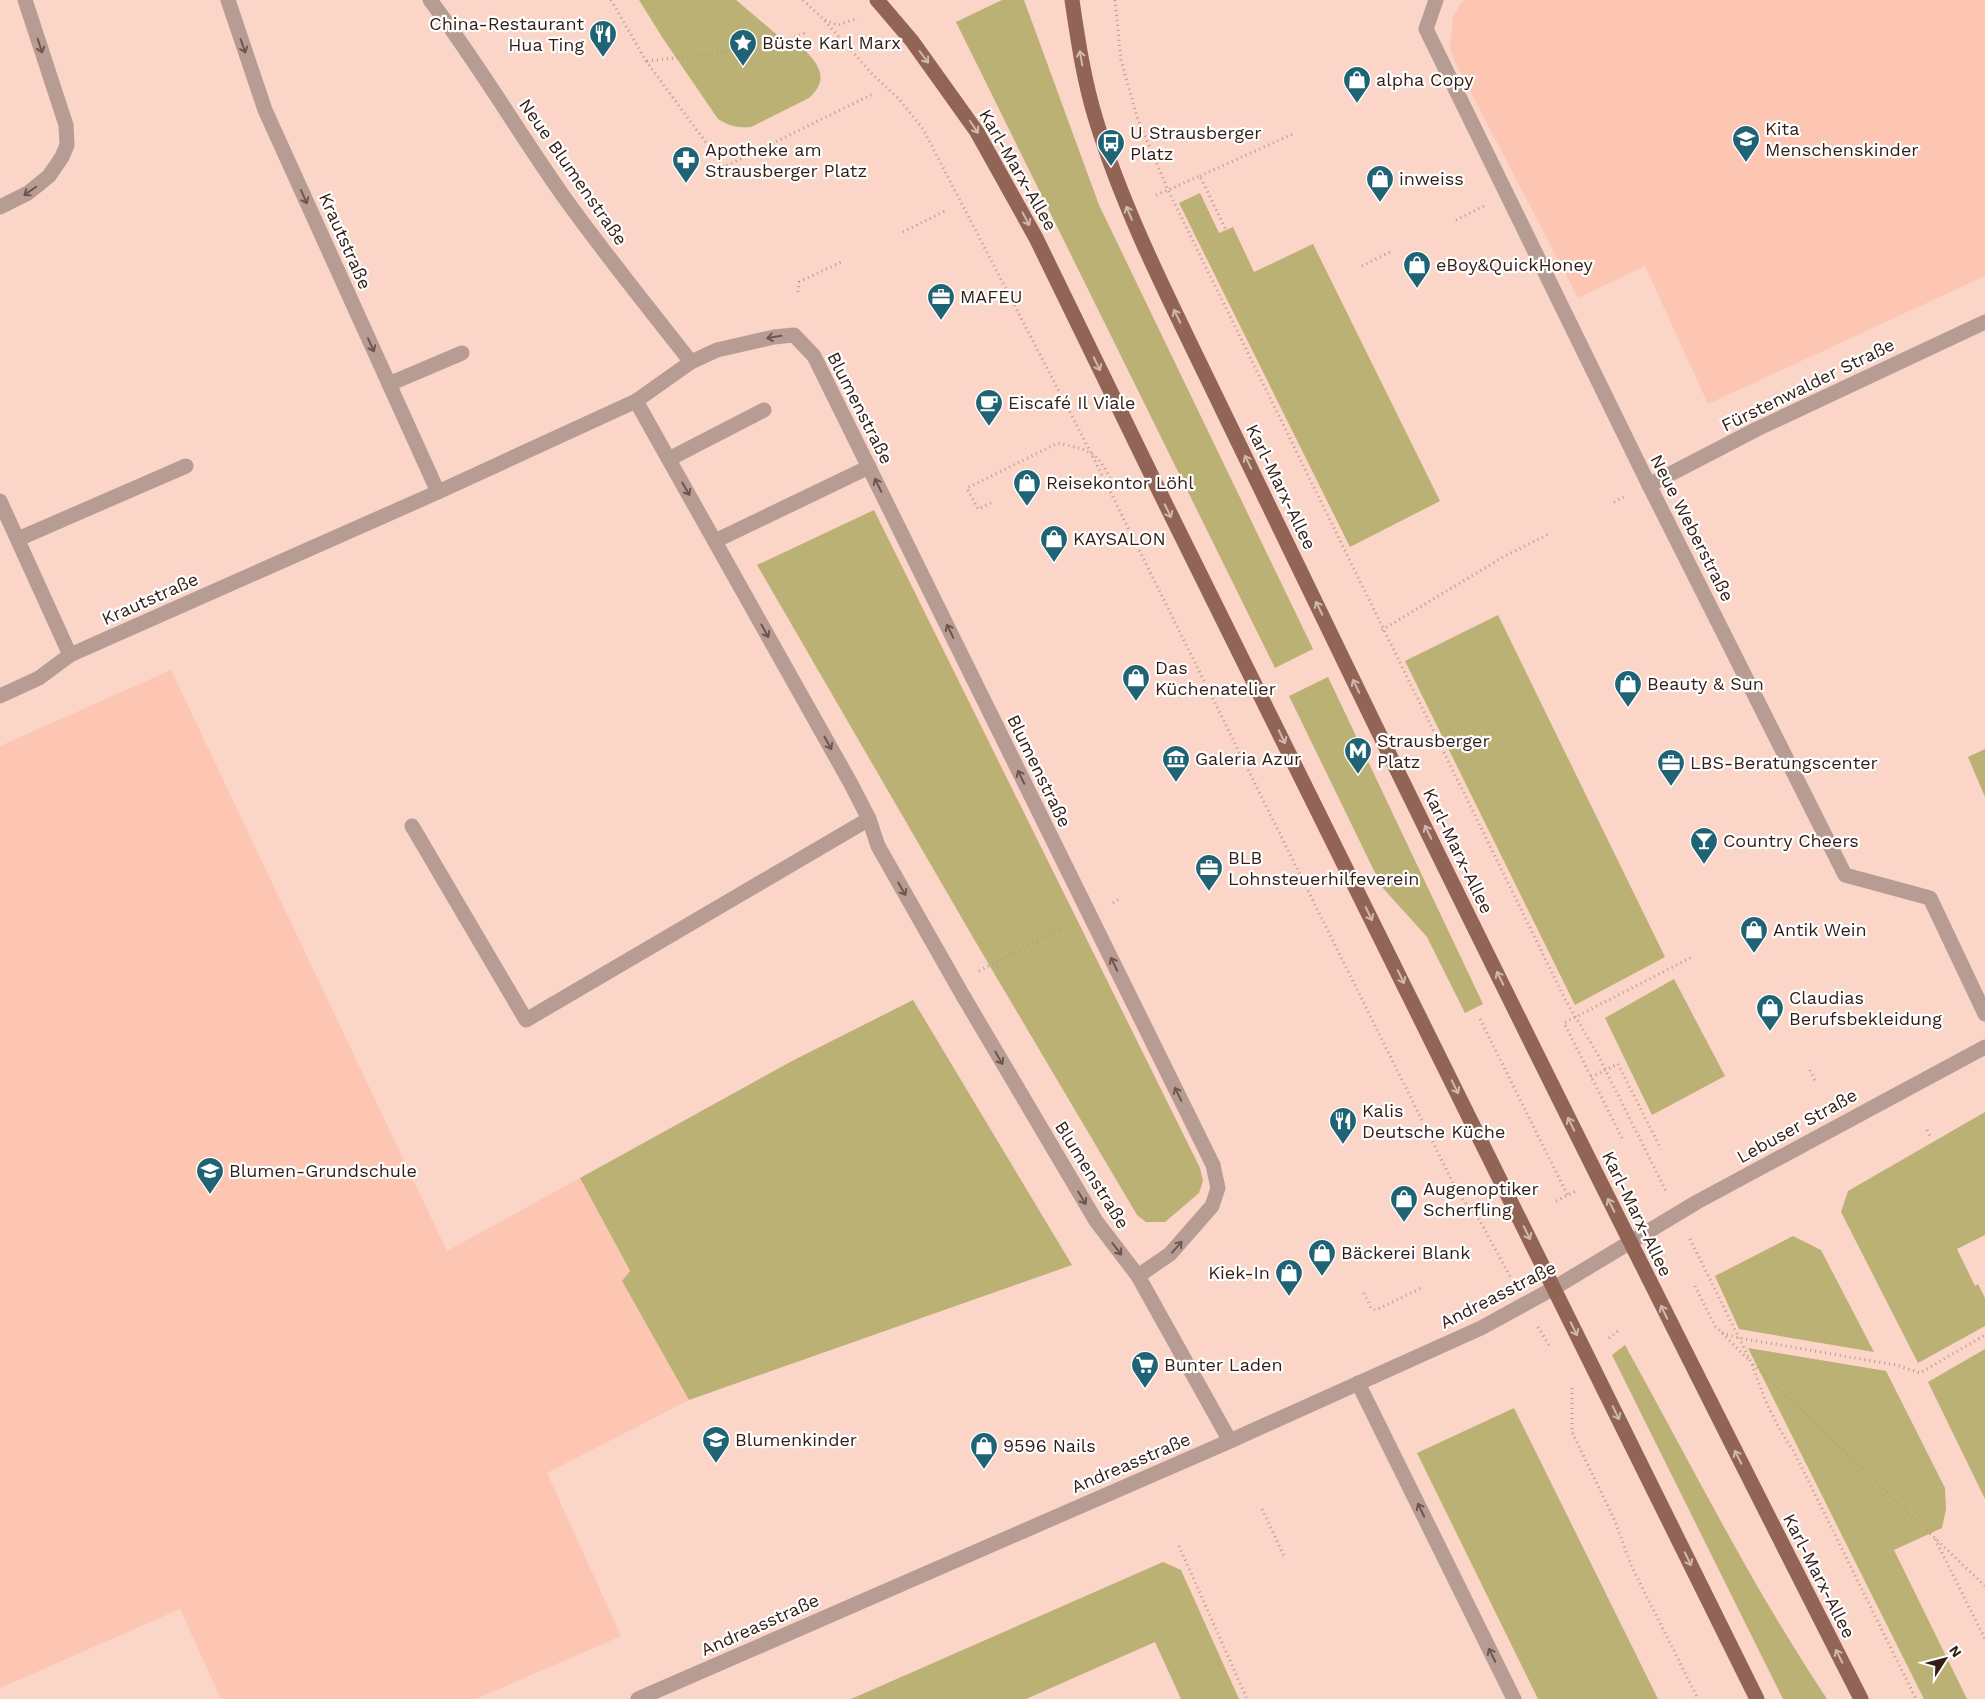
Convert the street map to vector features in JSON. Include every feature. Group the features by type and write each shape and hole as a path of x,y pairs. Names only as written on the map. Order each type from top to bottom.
{"main road":[{"name":"Karl-Marx-Allee","path":"877,0 912,42 977,132 1036,238 1171,516 1757,1699"},
{"name":"Karl-Marx-Allee","path":"1072,0 1082,63 1095,116 1111,167 1133,221 1340,652 1630,1242 1861,1699"}],"street":[{"path":"0,207 28,193 48,176 62,157 67,145 66,125 26,0"},
{"name":"Krautstraße","path":"228,0 265,110 438,492"},
{"name":"Neue Blumenstraße","path":"430,0 458,37 565,198 691,362"},
{"name":"Neue Weberstraße","path":"1436,0 1426,29 1649,485 1844,875 1930,898 1985,1014"},
{"name":"Fürstenwalder Straße","path":"1649,485 1757,429 1985,322"},
{"name":"Blumenstraße","path":"1138,1276 1170,1254 1212,1206 1218,1188 1213,1165 814,356 794,335 774,337 717,350 691,362 636,401 868,819 878,846 1096,1221 1138,1276 1230,1441"},
{"path":"389,384 462,352"},
{"name":"Krautstraße","path":"0,696 40,678 70,655 438,492 636,401"},
{"path":"669,459 764,410"},
{"path":"18,539 186,466"},
{"path":"715,541 869,467"},
{"path":"0,501 70,655"},
{"path":"412,826 526,1020 868,819"},
{"name":"Lebuser Straße","path":"1630,1242 1698,1202 1985,1047"},
{"name":"Andreasstraße","path":"638,1699 1230,1441 1481,1328 1554,1288 1630,1242"},
{"path":"1358,1383 1514,1699"}],"path":[{"path":"611,0 646,61 724,167 873,94"},
{"path":"803,0 824,20 874,76 900,100 923,129 1132,532 1459,1195 1480,1220 1552,1351"},
{"path":"1115,0 1121,60 1137,117 1168,190 1382,630 1565,999 1606,1070 1658,1172"},
{"path":"646,61 765,48 805,33"},
{"path":"1156,195 1294,132"},
{"path":"1200,176 1226,230"},
{"path":"903,232 946,211"},
{"path":"1362,266 1390,252"},
{"path":"798,292 799,282 842,262"},
{"path":"991,503 978,509 967,488 1058,443 1090,451 1100,459 1114,487"},
{"path":"1107,545 1132,532"},
{"path":"1382,630 1503,557 1551,533"},
{"path":"989,965 1121,898"},
{"path":"1622,1138 1564,1022 1694,956"},
{"path":"1480,1019 1568,1196"},
{"path":"1591,1077 1618,1064 1660,1149"},
{"path":"1810,1070 1815,1081"},
{"path":"1927,1130 1930,1136"},
{"path":"1556,1201 1579,1190"},
{"path":"1696,1251 1751,1362 1766,1402 1794,1452 1916,1699"},
{"path":"1695,1286 1715,1326 1720,1332 1985,1586"},
{"path":"1364,1293 1371,1308 1376,1310 1423,1287"},
{"path":"1605,1342 1618,1331"},
{"path":"1720,1332 1739,1338 1896,1366 1920,1373 1985,1336"},
{"path":"1569,1381 1572,1387 1572,1432 1615,1521 1631,1565 1698,1699"},
{"path":"1262,1509 1285,1558"},
{"path":"1934,1537 1985,1638"},
{"path":"1178,1546 1247,1699"}],"shaded area":[{"path":"639,0 736,0 789,45 798,43 819,69 820,83 809,98 751,127 730,125 718,119"},
{"path":"1002,0 1024,0 1099,205 1313,649 1275,668 956,22"},
{"name":"Kita Menschenskinder","path":"1465,0 1985,0 1985,276 1708,404 1645,266 1578,298 1454,60 1450,47 1453,17 1461,3"},
{"path":"1200,193 1219,233 1233,227 1254,272 1313,244 1440,501 1350,547 1179,203"},
{"path":"874,510 1200,1168 1203,1181 1199,1193 1165,1222 1146,1222 1137,1215 978,946 757,565"},
{"path":"1498,615 1665,957 1575,1005 1405,661"},
{"name":"Blumen-Grundschule","path":"171,670 447,1251 580,1178 630,1272 622,1281 689,1400 547,1473 621,1636 476,1699 221,1699 180,1609 0,1688 0,746"},
{"path":"1328,677 1483,1004 1465,1013 1427,937 1382,887 1289,696"},
{"path":"1985,749 1985,797 1968,757"},
{"path":"1674,979 1725,1076 1652,1115 1605,1018"},
{"path":"913,1000 1072,1265 689,1400 622,1281 630,1271 580,1178 792,1061"},
{"path":"1985,1112 1985,1235 1957,1249 1975,1286 1978,1284 1985,1298 1985,1326 1918,1363 1841,1212 1848,1191"},
{"path":"1793,1236 1821,1250 1874,1352 1739,1329 1715,1276"},
{"path":"1625,1345 1747,1568 1827,1699 1783,1699 1612,1355"},
{"path":"1748,1348 1886,1371 1945,1488 1946,1509 1942,1528 1894,1550 1967,1699 1924,1699"},
{"path":"1985,1349 1985,1499 1928,1382"},
{"path":"1514,1408 1658,1699 1538,1699 1417,1453"},
{"path":"1163,1562 1181,1570 1239,1699 1181,1699 1155,1642 1026,1699 851,1699"}],"place":[{"name":"China-Restaurant Hua Ting","path":"603,58"},
{"name":"Büste Karl Marx","path":"743,67"},
{"name":"alpha Copy","path":"1357,104"},
{"name":"Kita Menschenskinder","path":"1746,163"},
{"name":"U Strausberger Platz","path":"1111,167"},
{"name":"Apotheke am Strausberger Platz","path":"686,184"},
{"name":"inweiss","path":"1380,203"},
{"name":"eBoy&QuickHoney","path":"1417,289"},
{"name":"MAFEU","path":"941,321"},
{"name":"Eiscafé Il Viale","path":"989,427"},
{"name":"Reisekontor Löhl","path":"1027,507"},
{"name":"KAYSALON","path":"1054,563"},
{"name":"Das Küchenatelier","path":"1136,702"},
{"name":"Beauty & Sun","path":"1628,708"},
{"name":"Strausberger Platz","path":"1358,775"},
{"name":"Galeria Azur","path":"1176,783"},
{"name":"LBS-Beratungscenter","path":"1671,787"},
{"name":"Country Cheers","path":"1704,865"},
{"name":"BLB Lohnsteuerhilfeverein","path":"1209,892"},
{"name":"Antik Wein","path":"1754,954"},
{"name":"Claudias Berufsbekleidung","path":"1770,1032"},
{"name":"Kalis Deutsche Küche","path":"1343,1145"},
{"name":"Blumen-Grundschule","path":"210,1195"},
{"name":"Augenoptiker Scherfling","path":"1404,1223"},
{"name":"Bäckerei Blank","path":"1322,1277"},
{"name":"Kiek-In","path":"1289,1297"},
{"name":"Bunter Laden","path":"1145,1389"},
{"name":"Blumenkinder","path":"716,1464"},
{"name":"9596 Nails","path":"984,1470"}]}
